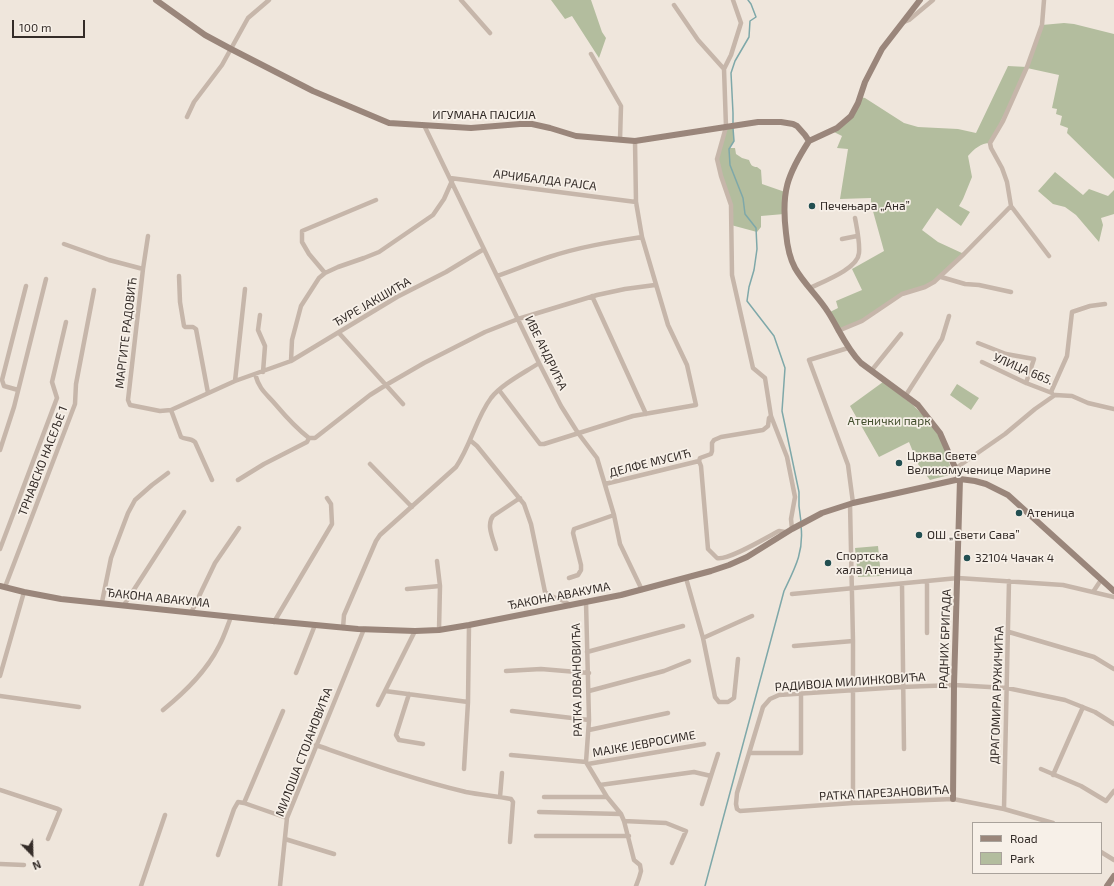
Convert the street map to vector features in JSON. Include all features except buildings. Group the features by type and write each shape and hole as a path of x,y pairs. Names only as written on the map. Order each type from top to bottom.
{"street":[{"name":"ИГУМАНА ПАЈСИЈА","path":"156,0 205,35 231,49 313,91 390,124 471,128 532,124 576,136 635,141 758,122 793,124 800,128 809,141"},
{"path":"187,117 194,102 219,70 248,18 269,0"},
{"path":"461,0 490,33"},
{"path":"733,0 742,23 731,55 724,69 726,127 717,159 731,205 732,275 753,368 765,378 771,416 787,456 795,497 791,518 793,528"},
{"path":"920,0 882,49 865,82 858,103 851,116 837,128 809,141 795,163 784,196 784,214 791,260 799,274 828,312 848,348 861,362 918,405 937,429 960,479 986,484 1008,495 1114,591"},
{"path":"904,22 909,20 933,0"},
{"path":"1044,0 1042,25 1027,67 1003,122 990,143 1008,182 1011,206 1049,256"},
{"path":"674,5 698,40 724,69"},
{"path":"591,54 621,106 620,140"},
{"name":"ИВЕ АНДРИЋА","path":"424,125 561,406 578,433 597,458 606,484 620,544 642,590"},
{"path":"499,390 540,444 633,416 696,405 687,365 668,325 642,237 636,202 635,141"},
{"path":"291,362 292,340 301,306 308,294 325,273 338,266 379,252 433,215 444,199 451,180"},
{"name":"АРЧИБАЛДА РАЈСА","path":"451,180 636,202"},
{"path":"325,273 309,254 302,242 302,231 376,200"},
{"path":"838,331 862,321 902,294 925,287 941,276 1011,206"},
{"path":"810,288 849,269 858,258 860,253 856,218"},
{"name":"МАРГИТЕ РАДОВИЋ","path":"148,236 128,400 130,405 160,411 171,410 235,381 291,362"},
{"path":"842,239 857,236"},
{"path":"497,276 548,257 612,242 642,237"},
{"name":"МАРГИТЕ РАДОВИЋ","path":"64,244 109,260 143,269"},
{"name":"ЂУРЕ ЈАКШИЋА","path":"291,362 397,297 446,272 484,249"},
{"path":"179,276 180,302 184,326 193,327 196,329 208,393"},
{"path":"941,276 965,284 979,285 1011,292"},
{"path":"0,450 9,426 46,279"},
{"path":"255,374 260,388 295,427 309,438 314,438 370,395 386,385 460,344 485,332 518,319 592,296 625,289 655,285"},
{"path":"18,390 4,386 2,380 26,286"},
{"path":"235,381 245,289"},
{"name":"ТРНАВСКО НАСЕЉЕ 1","path":"3,586 75,404 76,384 94,290"},
{"path":"592,296 646,414"},
{"path":"956,468 1005,434 1053,393 1067,356 1072,312 1090,306 1104,304"},
{"path":"260,315 258,330 265,346 263,372"},
{"path":"906,395 942,339 948,316"},
{"path":"0,550 58,398 52,382 66,322"},
{"path":"339,333 403,404"},
{"path":"872,370 901,334"},
{"path":"978,342 1006,354 1034,359 1026,384"},
{"path":"848,348 809,360 848,465 852,504 851,588 853,641 854,803"},
{"name":"УЛИЦА 665.","path":"982,362 1026,384 1053,393 1072,396 1088,403 1114,409"},
{"path":"342,628 344,615 380,535 456,466 464,455 483,411 492,397 499,390 539,363"},
{"path":"171,410 181,437 190,438 194,442 212,480"},
{"path":"771,416 769,418 768,426 763,430 721,437 714,440 711,454 700,458 699,461 701,466 708,549 720,559 730,556 779,532 785,532"},
{"path":"238,480 264,464 307,442 309,438"},
{"path":"470,441 477,446 520,498 527,511 545,592 550,597 564,600 570,606"},
{"name":"ДЕЛФЕ МУСИЋ","path":"606,484 699,461"},
{"path":"370,464 412,507"},
{"path":"102,602 112,558 128,513 135,500 152,484 168,473"},
{"name":"ЂАКОНА АВАКУМА","path":"3,586 24,592 62,599 102,602 274,622 342,628 415,631 439,630 570,606 642,590 686,578 729,565 748,557 785,532 822,513 852,504 960,479"},
{"name":"РАДНИХ БРИГАДА","path":"953,799 954,685 960,479"},
{"path":"274,622 332,524 331,504 327,498"},
{"path":"496,549 489,526 490,519 520,498"},
{"path":"124,605 184,512"},
{"path":"569,578 578,576 582,568 573,533 574,529 614,515"},
{"path":"191,612 215,563 239,528"},
{"path":"437,561 440,586 439,630"},
{"path":"686,578 702,638 715,697 719,702 728,702 734,698 738,659"},
{"path":"792,594 958,578 1063,585 1114,597"},
{"path":"1093,592 1101,580"},
{"path":"927,581 927,633"},
{"name":"ДРАГОМИРА РУЖИЧИЋА","path":"1004,809 1009,581"},
{"path":"902,584 902,687 904,749"},
{"path":"407,589 440,586"},
{"path":"0,674 24,592"},
{"name":"РАТКА ЈОВАНОВИЋА","path":"586,602 589,691 587,763"},
{"path":"702,638 752,616"},
{"path":"164,710 191,686 219,647 231,617"},
{"path":"296,673 315,625"},
{"path":"464,769 468,702 469,625"},
{"path":"587,652 683,626"},
{"name":"МИЛОША СТОЈАНОВИЋА","path":"280,886 287,818 364,629"},
{"path":"378,705 415,631"},
{"path":"1009,632 1094,657 1114,670"},
{"path":"794,646 853,641"},
{"path":"589,691 664,671 689,660"},
{"path":"506,671 541,669 588,673"},
{"name":"РАДИВОЈА МИЛИНКОВИЋА","path":"737,809 737,794 749,754 766,702 773,696 954,685 1007,688 1065,700 1095,712 1114,724"},
{"path":"385,691 468,702"},
{"path":"409,694 396,736 399,740 423,744"},
{"path":"749,754 802,753 801,694"},
{"path":"0,696 79,708"},
{"path":"1053,775 1083,707"},
{"path":"244,803 282,711"},
{"path":"512,711 589,720"},
{"path":"589,730 668,713"},
{"path":"316,744 368,763 426,781 467,792 511,799 513,802 510,842"},
{"name":"МАЈКЕ ЈЕВРОСИМЕ","path":"511,755 587,763 704,744"},
{"path":"702,804 718,754"},
{"path":"587,763 607,797 624,821 634,860 640,865 639,878 636,886"},
{"path":"1041,769 1082,786 1106,801 1114,791"},
{"path":"600,784 694,772 711,776"},
{"path":"500,797 502,773"},
{"path":"0,790 60,810 48,839"},
{"path":"544,797 607,797"},
{"name":"РАТКА ПАРЕЗАНОВИЋА","path":"737,809 740,811 854,803 953,799 1004,809 1050,822"},
{"path":"218,855 234,809 238,802 287,818"},
{"path":"539,812 620,814"},
{"path":"141,886 165,815"},
{"path":"624,821 666,823 686,831 672,862"},
{"path":"536,836 629,836"},
{"path":"285,839 334,854"},
{"path":"1102,853 1114,860"},
{"path":"0,864 24,865"},
{"path":"1107,886 1114,876"}],"green space":[{"path":"551,0 591,0 602,32 606,38 599,58 572,16 565,19"},
{"path":"1064,23 1114,34 1114,179 1067,133 1068,128 1060,125 1062,116 1056,114 1057,109 1052,108 1059,75 1027,68 990,143 978,147 968,156 972,177 959,206 970,212 961,226 937,208 922,230 938,242 964,254 934,282 902,294 862,321 838,331 828,313 838,308 836,301 862,290 852,269 884,251 871,204 871,198 840,199 848,149 837,148 842,136 832,131 842,125 860,97 865,98 904,123 918,127 958,129 976,133 1008,66 1027,67 1042,25"},
{"path":"733,126 734,141 729,148 735,148 736,154 749,160 754,167 761,170 762,184 785,192 784,214 761,216 761,227 757,232 731,225 731,205 717,159 726,127"},
{"path":"1055,172 1083,195 1089,189 1108,196 1114,190 1114,214 1101,218 1103,225 1099,242 1076,215 1065,207 1053,204 1038,191"},
{"name":"Атенички парк","path":"883,382 913,405 927,419 941,439 953,474 930,480 918,464 909,442 879,457 850,406"},
{"path":"957,384 979,398 971,410 950,395"},
{"path":"878,546 881,576 858,577 855,548"}],"waterway":[{"path":"733,124 731,73 735,61 749,37 750,21 756,17 748,0"},
{"path":"733,128 734,141 729,149 730,165 743,198 745,214 756,228 757,249 747,301 774,336 785,368 782,411 799,492 801,522"},
{"path":"705,886 784,591 798,560 802,535 801,526"}],"place":[{"name":"Печењара „Ана”","path":"812,206"},
{"name":"Црква Свете Великомученице Марине","path":"899,463"},
{"name":"Атеница","path":"1019,513"},
{"name":"ОШ „Свети Сава”","path":"919,535"},
{"name":"32104 Чачак 4","path":"967,558"},
{"name":"Спортска хала Атеница","path":"828,563"}]}
